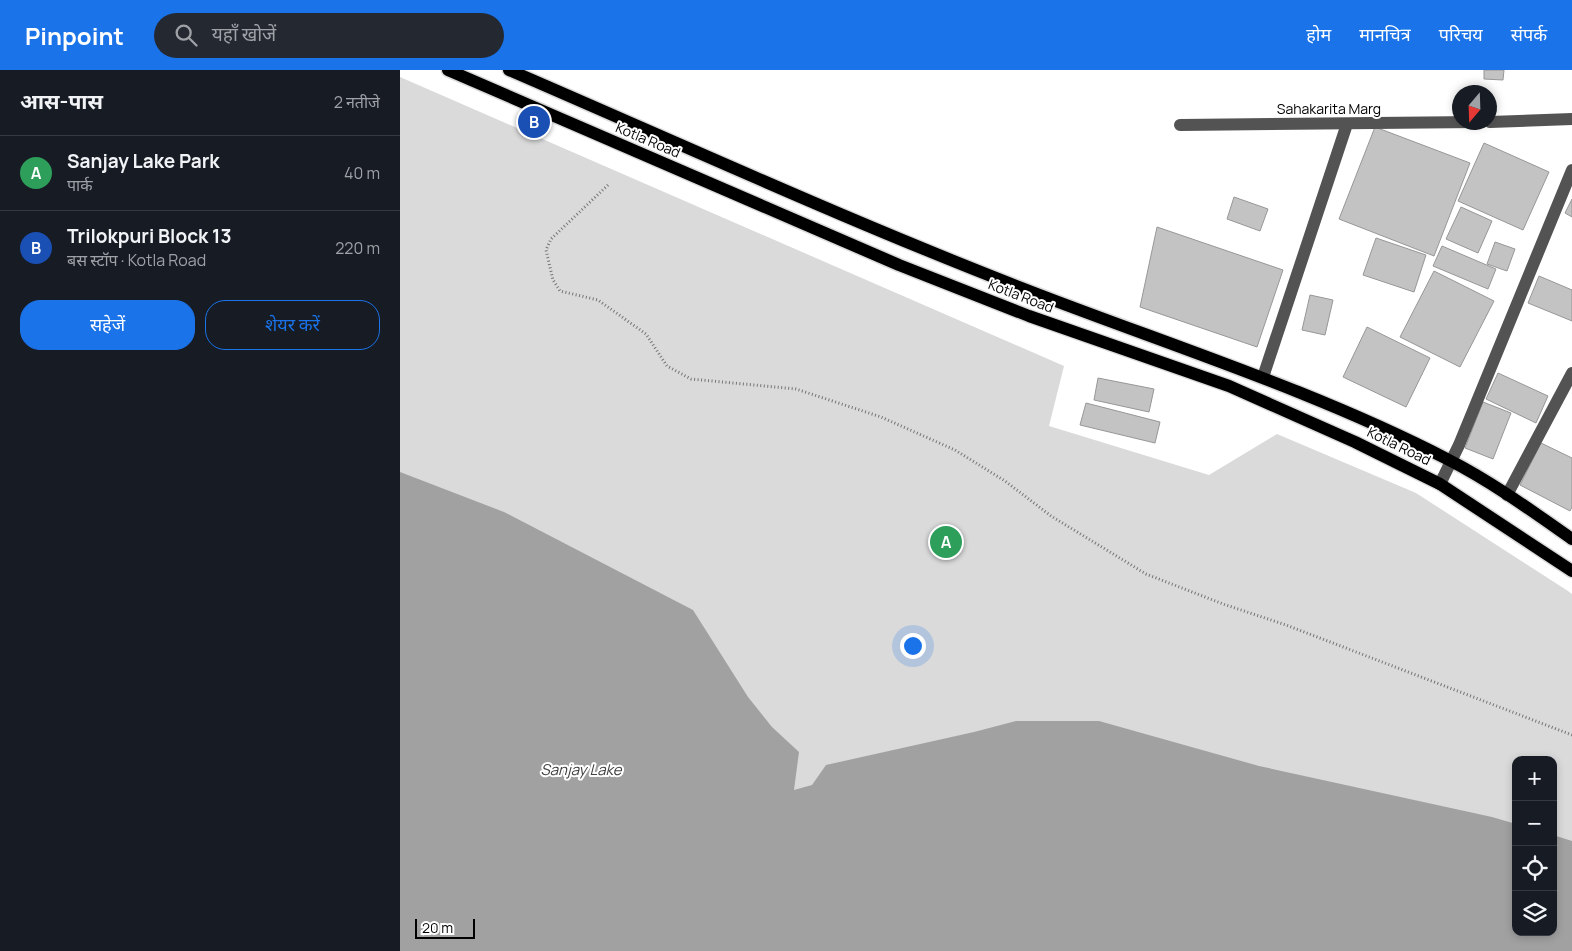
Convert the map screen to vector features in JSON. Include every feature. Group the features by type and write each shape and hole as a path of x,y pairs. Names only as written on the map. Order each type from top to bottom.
{"main road":[{"name":"Kotla Road","path":"448,70 898,265 1029,316 1229,386 1355,442 1440,484 1572,572"},
{"name":"Kotla Road","path":"509,70 909,244 1263,377 1369,421 1452,461 1572,539"}],"street":[{"path":"1497,122 1572,119"},
{"name":"Sahakarita Marg","path":"1180,125 1452,122"},
{"path":"1263,377 1347,124"},
{"path":"1440,484 1452,461 1572,170"},
{"path":"1507,495 1572,373"}],"path":[{"path":"608,185 551,239 546,250 553,280 560,291 598,300 646,334 667,366 691,379 796,388 881,418 955,450 1005,481 1051,516 1146,574 1223,604 1286,625 1572,735"}],"shaded area":[{"path":"400,77 1064,366 1049,426 1209,475 1277,434 1416,493 1572,594 1572,951 400,951"}],"water":[{"name":"Sanjay Lake","path":"400,472 504,512 693,610 748,697 772,727 799,752 794,790 812,785 826,765 1016,721 1099,721 1259,766 1512,823 1512,936 1557,936 1557,836 1572,841 1572,951 400,951"}],"building":[{"path":"1484,70 1504,70 1503,80 1484,79"},
{"path":"1375,127 1470,163 1434,256 1339,219"},
{"path":"1484,143 1549,172 1523,230 1458,201"},
{"path":"1234,197 1268,209 1260,231 1227,219"},
{"path":"1572,199 1572,217 1565,213"},
{"path":"1461,207 1492,221 1478,253 1446,239"},
{"path":"1157,227 1283,270 1257,347 1140,307"},
{"path":"1376,238 1426,255 1414,292 1363,275"},
{"path":"1495,242 1515,249 1507,271 1487,264"},
{"path":"1442,246 1496,269 1488,289 1433,266"},
{"path":"1434,271 1494,301 1460,367 1400,337"},
{"path":"1539,276 1572,290 1572,321 1528,303"},
{"path":"1310,295 1333,300 1325,335 1302,330"},
{"path":"1367,327 1430,358 1406,407 1343,377"},
{"path":"1498,373 1548,396 1536,423 1486,399"},
{"path":"1098,378 1154,389 1149,412 1094,400"},
{"path":"1483,402 1511,413 1493,459 1465,448"},
{"path":"1086,403 1160,422 1155,443 1080,425"},
{"path":"1541,443 1572,458 1572,507 1570,511 1520,485"}],"place":[{"name":"Trilokpuri Block 13","path":"534,122"},
{"name":"Sanjay Lake Park","path":"946,542"}]}
